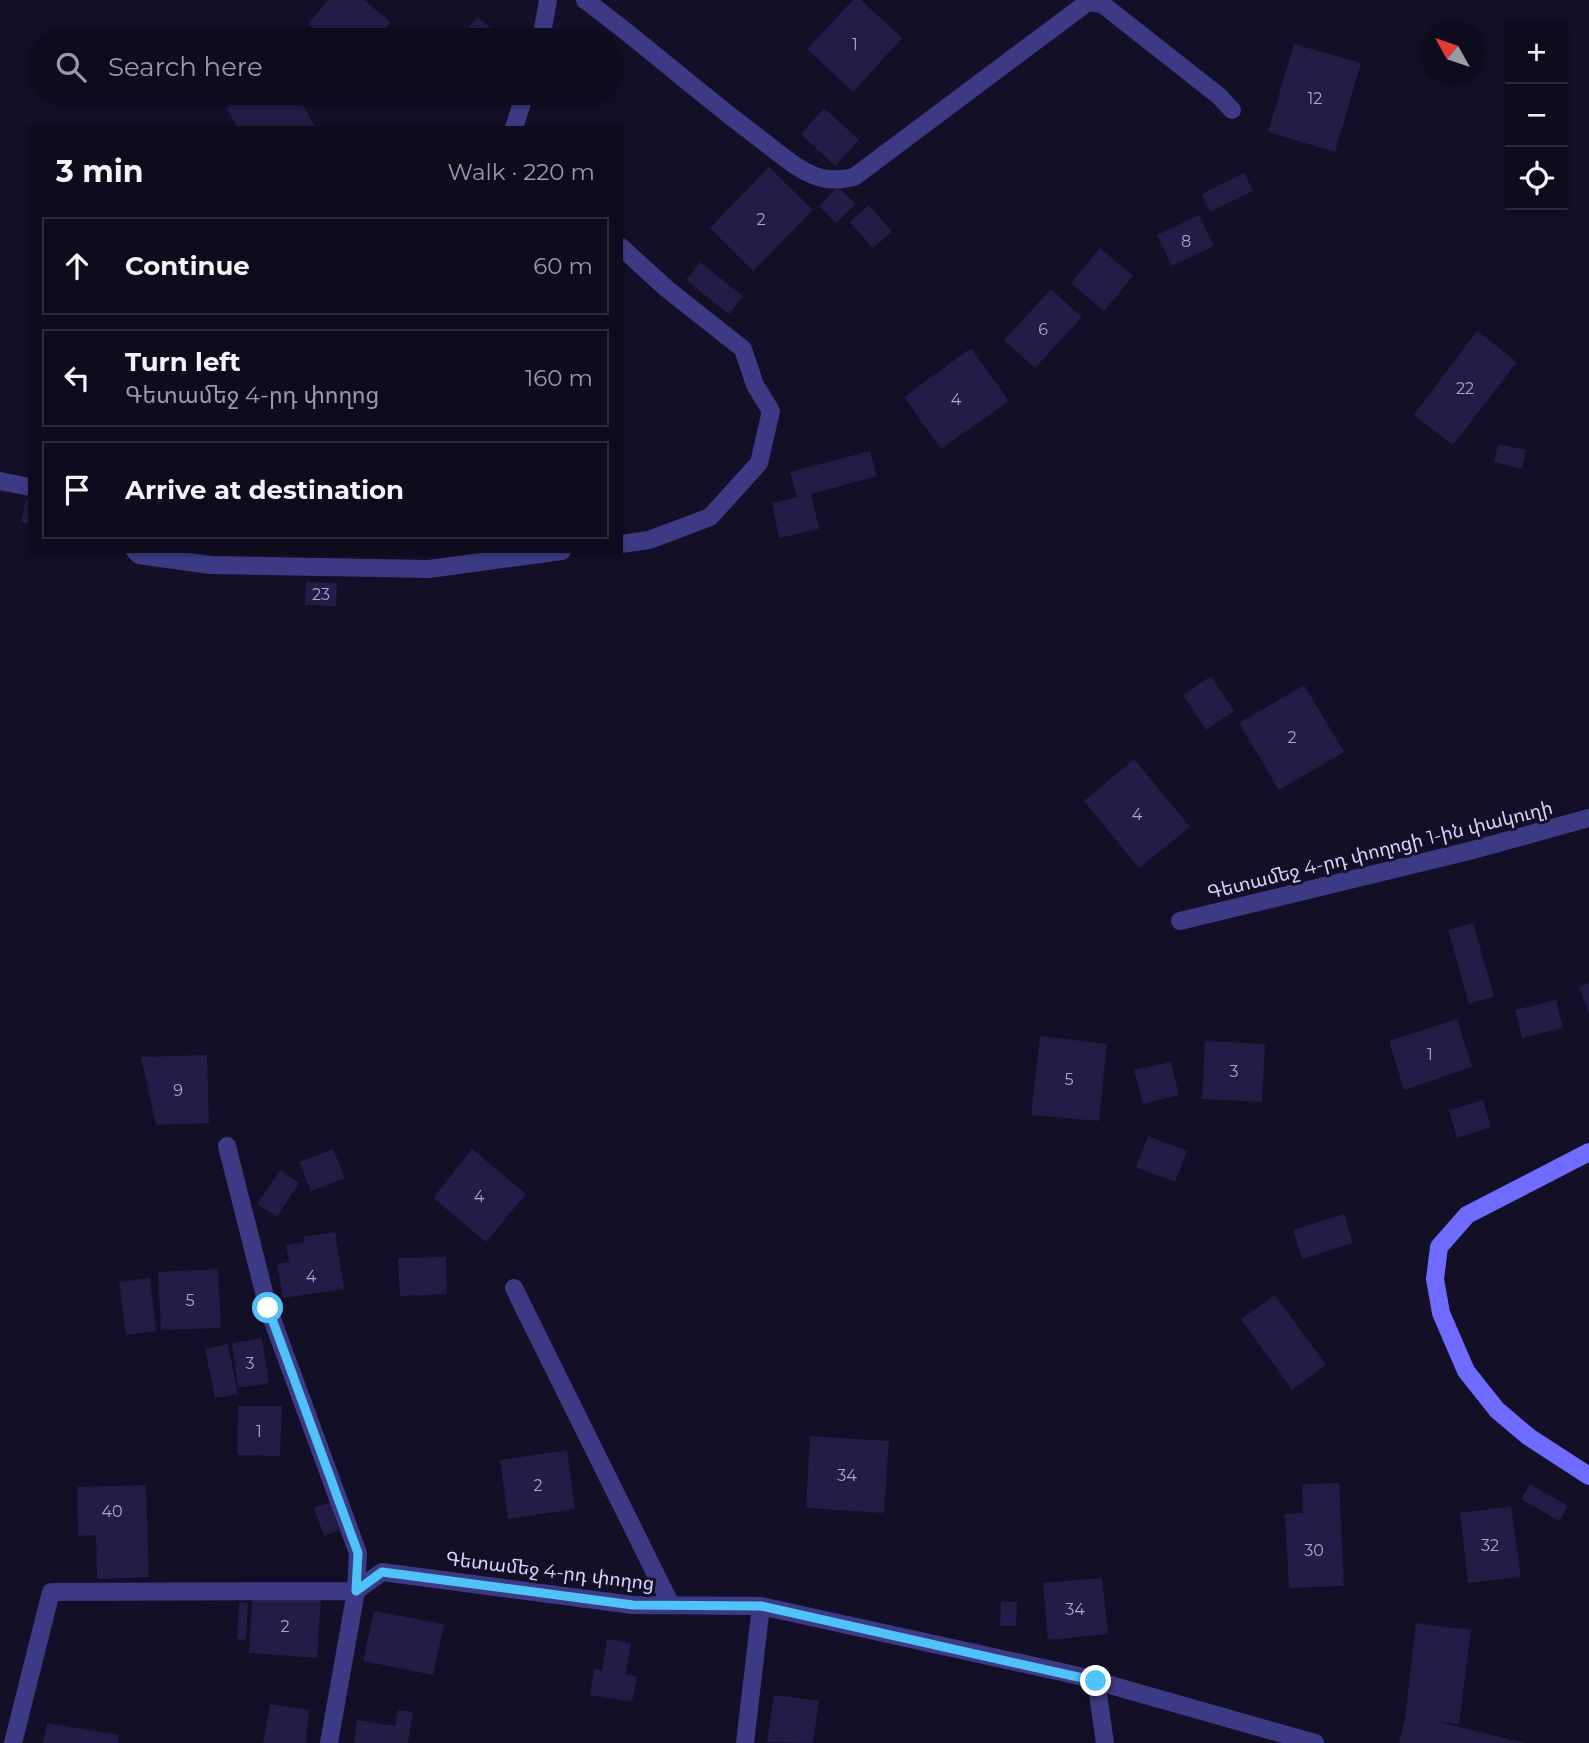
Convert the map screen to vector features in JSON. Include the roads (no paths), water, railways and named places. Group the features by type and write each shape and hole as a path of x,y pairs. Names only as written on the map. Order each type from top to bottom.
{"street":[{"path":"543,28 548,0"},
{"path":"585,0 623,28"},
{"path":"623,28 745,127 794,164 821,178 841,180 854,177 1088,2 1102,4 1219,96 1232,110"},
{"path":"515,126 521,105"},
{"path":"623,249 667,289 743,349 755,384 771,411 759,463 710,517 649,540 623,544"},
{"path":"0,481 28,487"},
{"path":"137,553 210,565 429,569 547,553"},
{"name":"Գետամեջ 4-րդ փողոցի 1-ին փակուղի","path":"1180,921 1469,851 1589,818"},
{"path":"227,1146 268,1308 358,1553 356,1591 329,1743"},
{"path":"1589,1152 1467,1215 1439,1247 1435,1279 1441,1313 1466,1371 1497,1410 1529,1437 1589,1476"},
{"path":"514,1288 671,1605"},
{"name":"Գետամեջ 4-րդ փողոց","path":"356,1591 382,1572 633,1605 761,1606 1096,1681 1315,1743"},
{"path":"13,1743 51,1592 356,1591"},
{"path":"745,1743 761,1606"},
{"path":"1096,1681 1105,1743"}]}
